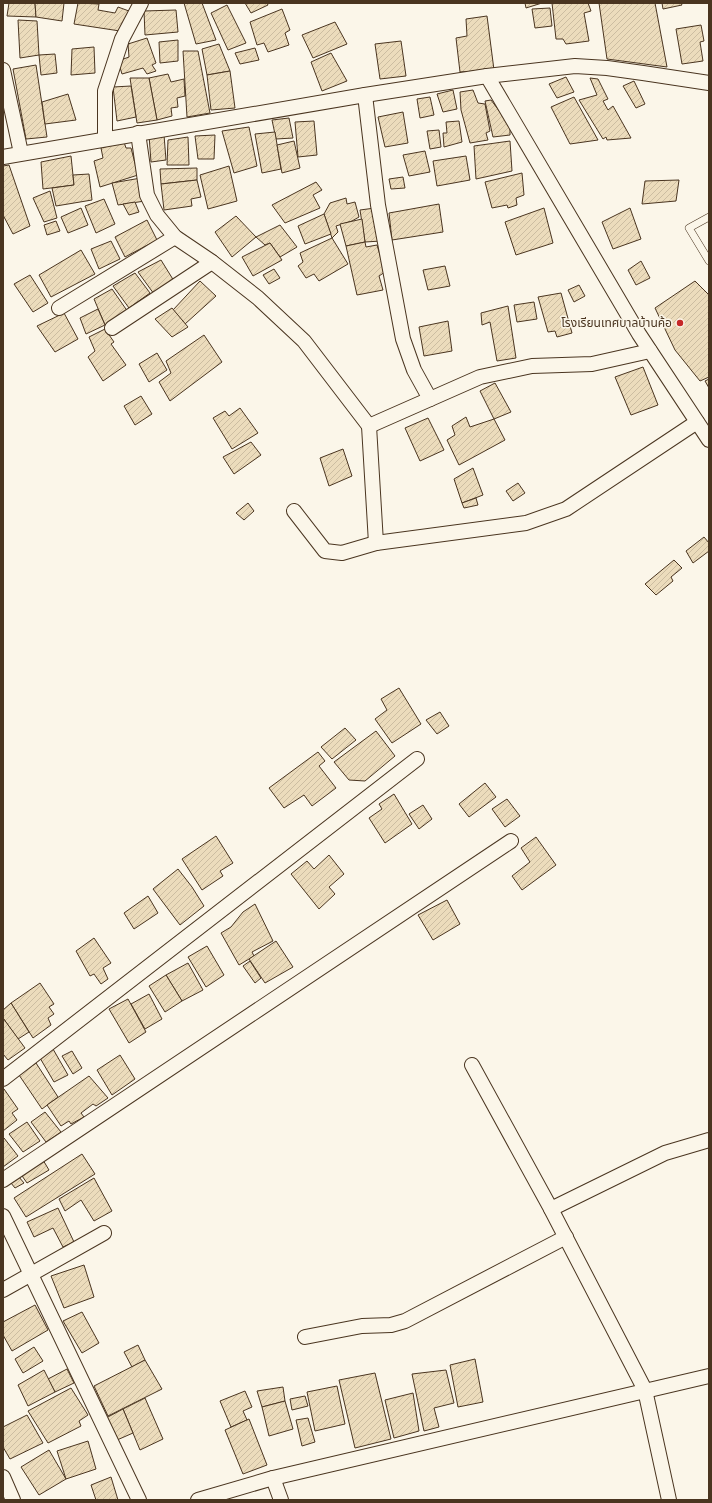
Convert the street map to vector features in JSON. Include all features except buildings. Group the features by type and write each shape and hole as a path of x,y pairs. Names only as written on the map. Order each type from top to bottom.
{"street":[{"path":"105,139 105,91 122,38 141,3"},
{"path":"3,156 365,95 487,76 575,66 636,72 709,83"},
{"path":"3,70 21,153"},
{"path":"487,76 650,351 709,440"},
{"path":"365,95 378,205 403,339 414,370 430,399"},
{"path":"138,133 147,195 157,215 175,237 212,262 258,298 304,341 369,426 376,543"},
{"path":"59,308 175,237"},
{"path":"112,328 212,262"},
{"path":"369,426 480,377 532,366 592,364 650,351"},
{"path":"294,511 325,552 342,553 376,543 526,523 566,509 697,422"},
{"path":"3,1078 417,759"},
{"path":"3,1180 511,840"},
{"path":"472,1065 551,1209 645,1390 669,1500"},
{"path":"551,1209 665,1153 709,1140"},
{"path":"3,1217 139,1500"},
{"path":"3,1290 104,1233"},
{"path":"305,1337 362,1326 391,1325 405,1321 566,1238"},
{"path":"198,1500 273,1478 709,1376"},
{"path":"3,1477 14,1500"},
{"path":"273,1478 282,1500"}],"lane":[{"path":"709,217 689,228 709,261"}],"place":[{"name":"โรงเรียนเทศบาลบ้านค้อ","path":"680,323"}]}
